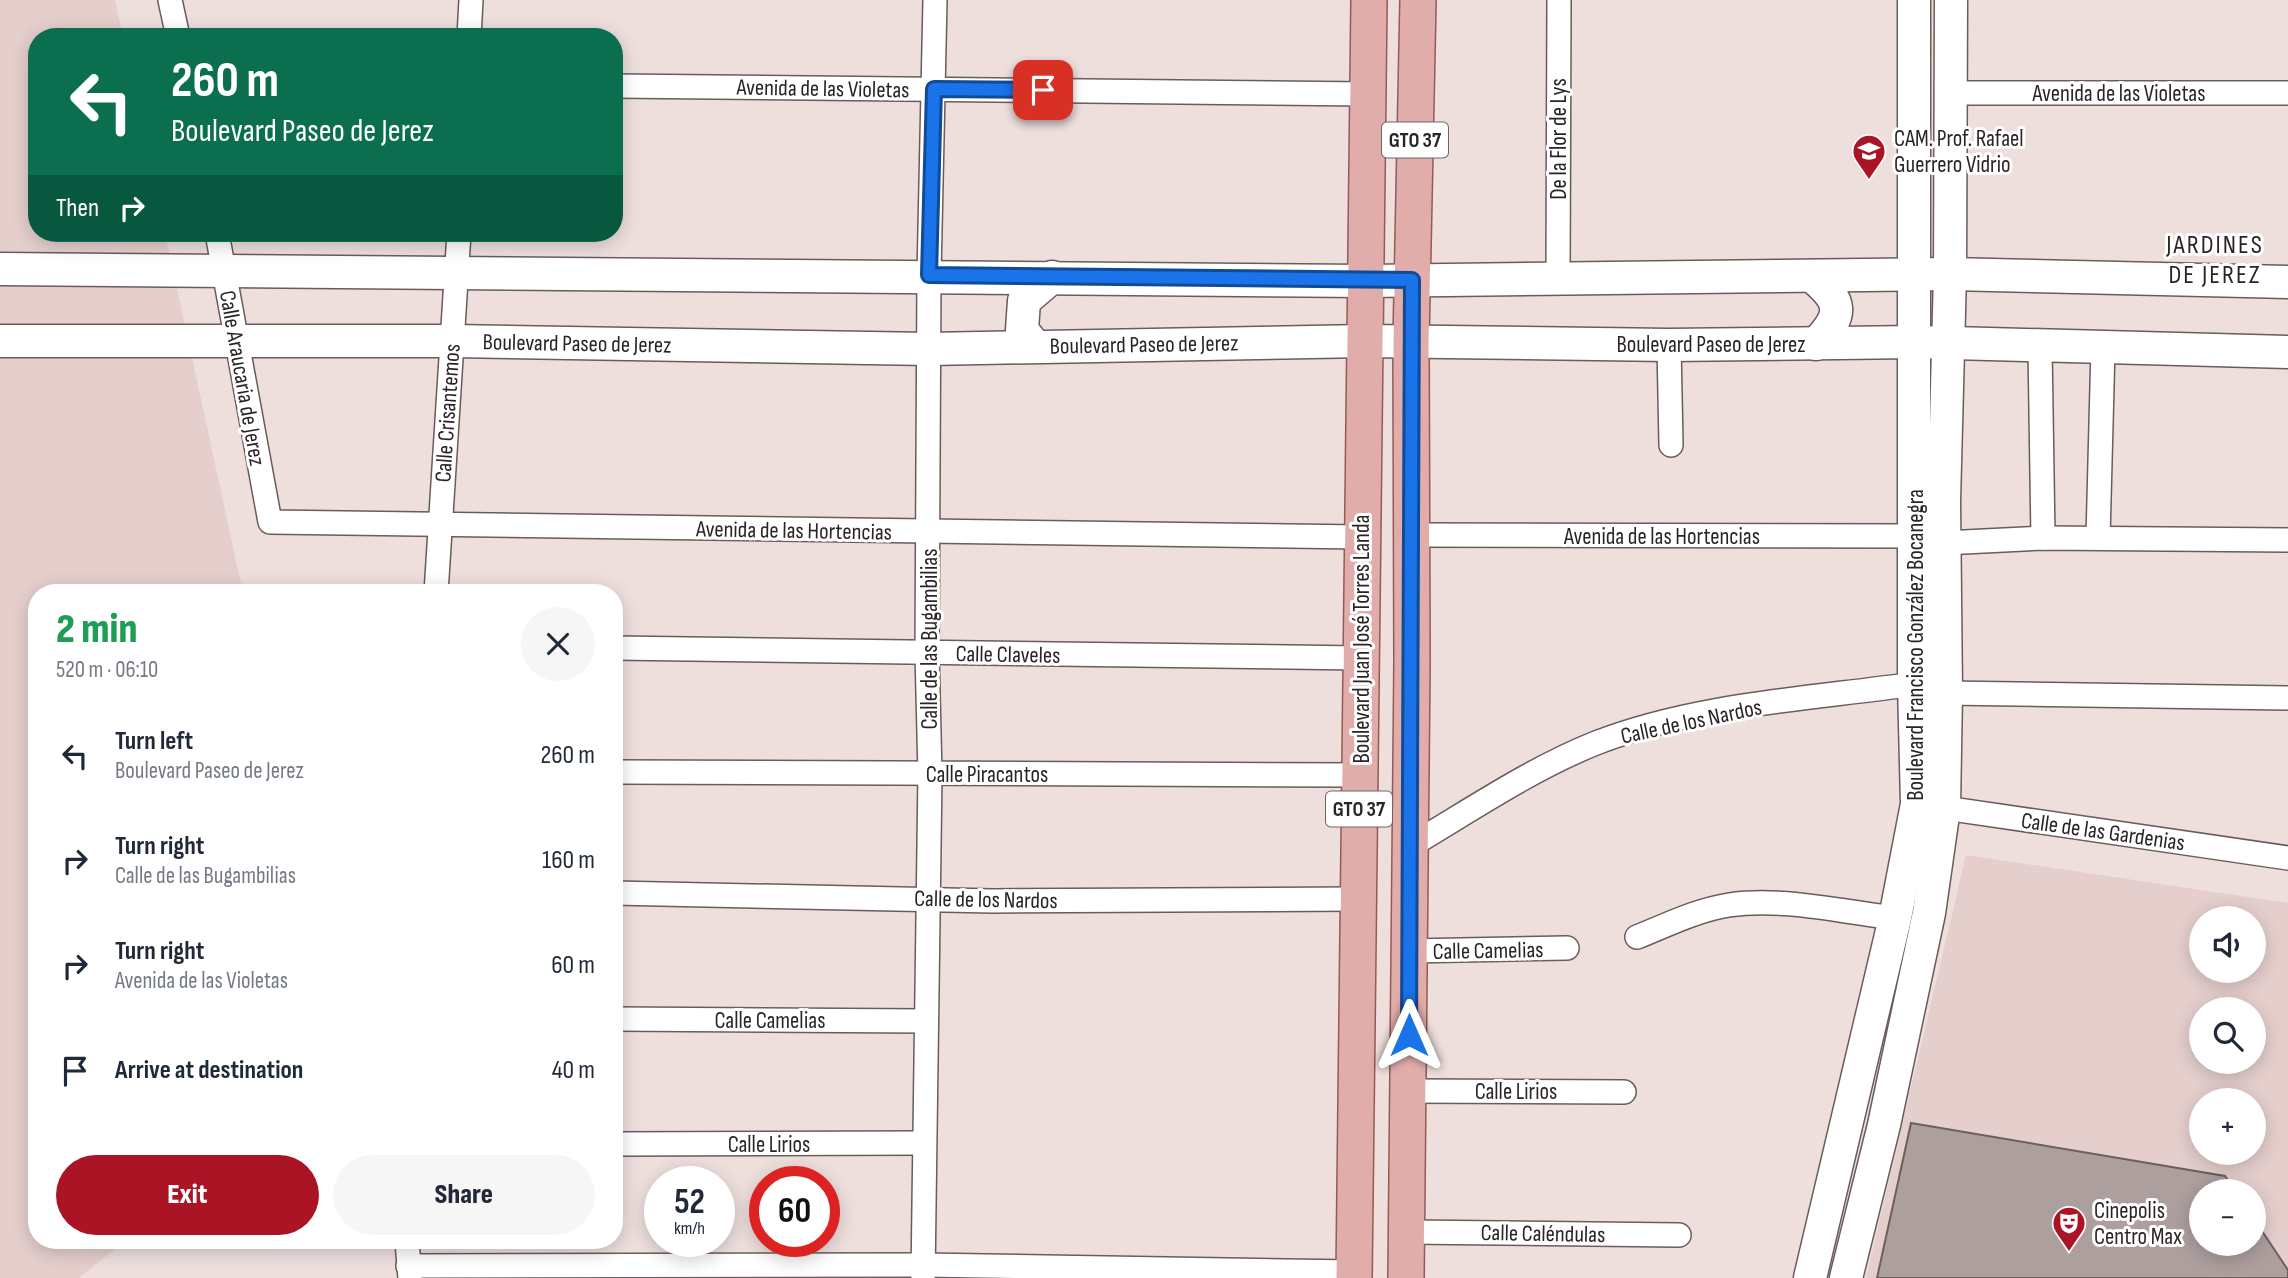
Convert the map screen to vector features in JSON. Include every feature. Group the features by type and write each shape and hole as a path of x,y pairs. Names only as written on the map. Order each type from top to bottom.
{"main road":[{"name":"Boulevard Juan José Torres Landa","path":"1354,1275 1369,0"},
{"name":"GTO 37","path":"1406,1278 1411,342 1418,0"},
{"name":"Boulevard Francisco González Bocanegra","path":"1846,1278 1895,1074 1929,913 1930,806 1946,693 1929,539 1916,342 1914,0"},
{"name":"Boulevard Francisco González Bocanegra","path":"1810,1278 1895,918 1930,806 1914,684 1948,342 1951,0"},
{"path":"0,269 1052,276 1367,281 1950,274 2288,282"},
{"path":"1035,346 1021,330 1024,301 1052,276"},
{"path":"1812,276 1832,295 1837,312 1835,321 1816,344"},
{"name":"Boulevard Paseo de Jerez","path":"0,341 453,341 929,349 1366,341 1669,345 1948,342 2040,347 2288,352"},
{"path":"1870,1030 1875,1061 1895,1074"}],"street":[{"path":"170,0 176,28"},
{"path":"469,28 471,0"},
{"name":"Calle de las Bugambilias","path":"923,1272 930,774 927,653 929,275 935,0"},
{"name":"De la Flor de Lys","path":"1558,278 1559,0"},
{"name":"Avenida de las Violetas","path":"623,86 1368,93"},
{"name":"Avenida de las Violetas","path":"1950,93 2288,93"},
{"name":"Calle Araucaria de Jerez","path":"219,242 270,522"},
{"name":"Calle Crisantemos","path":"436,584 459,242"},
{"path":"1669,345 1671,445"},
{"path":"2040,347 2043,538"},
{"path":"2098,538 2103,348"},
{"name":"Avenida de las Hortencias","path":"270,522 1361,537"},
{"name":"Avenida de las Hortencias","path":"1410,535 2288,540"},
{"name":"Calle Claveles","path":"623,648 1360,658"},
{"name":"Calle de los Nardos","path":"1410,846 1563,758 1631,731 1716,711 1914,684"},
{"path":"1946,693 2288,698"},
{"name":"Calle Piracantos","path":"623,772 1360,775"},
{"name":"Calle de las Gardenias","path":"1930,806 2288,858"},
{"name":"Calle de los Nardos","path":"623,893 1040,901 1358,899"},
{"path":"1637,937 1687,916 1727,905 1754,903 1895,918"},
{"name":"Calle Camelias","path":"1409,951 1567,948"},
{"name":"Calle Camelias","path":"623,1019 925,1021"},
{"name":"Calle Lirios","path":"1408,1091 1625,1092"},
{"name":"Calle Lirios","path":"623,1144 924,1143"},
{"name":"Calle Caléndulas","path":"1407,1232 1679,1235"},
{"path":"408,1249 409,1272 1354,1275"}],"shaded area":[{"path":"0,0 115,0 121,28 28,28 28,242 167,242 241,584 28,584 28,1249 115,1249 79,1278 0,1278"},
{"path":"1966,855 2288,903 2288,1278 1866,1278"}],"building":[{"path":"1911,1123 2225,1176 2227,1179 2189,1179 2189,1256 2266,1256 2266,1237 2288,1270 2288,1278 1877,1278"}],"place":[{"name":"CAM. Prof. Rafael Guerrero Vidrio","path":"1869,181"},
{"name":"Cinepolis Centro Max","path":"2069,1253"}],"district":[{"name":"JARDINES DE JEREZ","path":"2215,259"}],"route":[{"path":"1043,90 934,89 929,275 1412,280 1409,1035"}]}
